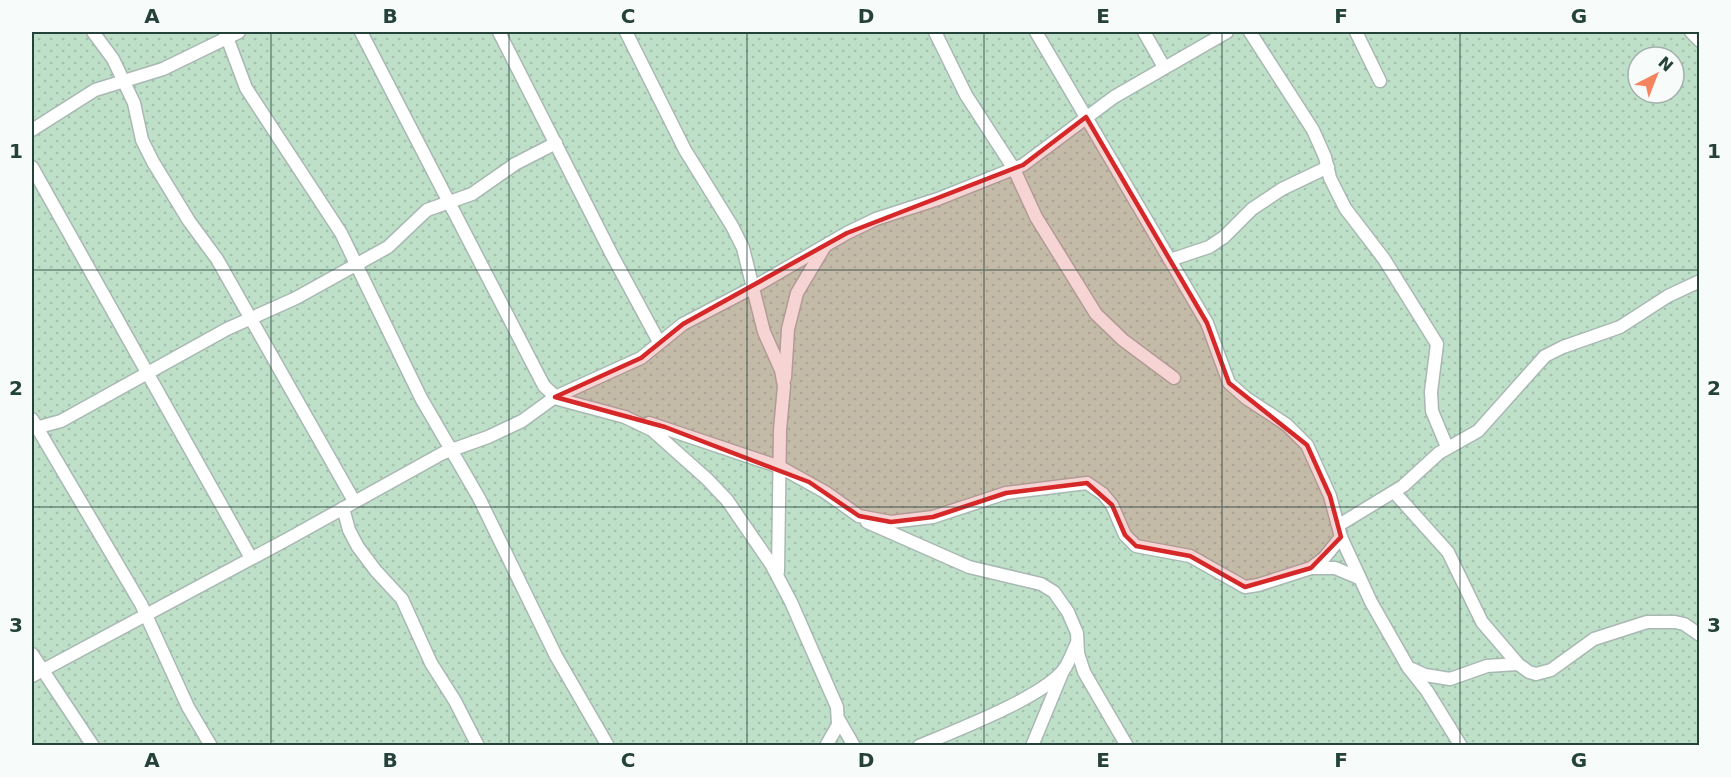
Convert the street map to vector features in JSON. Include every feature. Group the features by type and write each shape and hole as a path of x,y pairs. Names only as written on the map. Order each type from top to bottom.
{"street":[{"path":"93,32 113,59 134,103 142,140 153,162 189,221 217,259 348,505 349,530 358,547 376,572 402,599 431,663 455,701 478,746"},
{"path":"361,32 520,344 544,386 555,397 665,427 780,467 825,492 871,525 969,567 1047,586 1068,612 1078,640 1078,652 1084,672 1127,746"},
{"path":"499,32 659,342"},
{"path":"626,32 685,150 732,226 748,264 764,332 775,354 784,386"},
{"path":"935,32 966,95 1014,169 1036,217 1096,314 1123,340 1174,378"},
{"path":"1036,32 1207,322 1229,383 1246,398 1287,425 1307,445 1330,496 1340,531 1359,578 1408,667 1427,691 1461,746"},
{"path":"1144,32 1164,67"},
{"path":"32,676 449,450 522,421 555,397 641,358 683,324 752,288 825,244 876,219 938,199 1014,169 1086,117 1164,67 1227,32"},
{"path":"1250,32 1313,130 1330,178 1345,208 1384,259 1437,344 1431,392 1432,411 1447,447"},
{"path":"1356,32 1380,81"},
{"path":"1691,32 1700,41"},
{"path":"32,130 95,90 163,69 230,33 246,88 341,233 399,354 449,450 479,498 551,647 608,746"},
{"path":"211,746 188,707 147,615 33,425 61,421 250,319 296,298 395,242 427,210 478,191 515,164 556,143"},
{"path":"32,166 146,374 251,558"},
{"path":"1170,260 1209,247 1224,237 1252,209 1281,189 1328,167"},
{"path":"778,576 780,467 788,329 803,279 825,244"},
{"path":"1311,568 1324,558 1340,531 1394,492 1447,447 1478,431 1545,356 1563,347 1620,327 1668,296 1700,281"},
{"path":"625,417 664,438 707,478 746,525 778,576 827,682 839,720 854,746"},
{"path":"859,516 906,522 954,512 1006,493 1078,482 1095,487 1103,494 1112,505 1125,535 1136,546 1190,556 1245,586 1258,585 1311,568 1335,568 1359,578"},
{"path":"1394,492 1448,552 1482,622 1518,664 1536,674 1551,670 1594,639 1647,622 1674,622 1693,629 1700,635"},
{"path":"1032,746 1078,640"},
{"path":"32,654 93,746"},
{"path":"1408,667 1425,675 1450,679 1487,666 1518,664"},
{"path":"919,746 1013,703 1044,685 1065,667"},
{"path":"826,746 836,731 839,720"}],"highlighted area":[{"path":"1086,117 1207,323 1229,383 1307,445 1330,496 1341,537 1311,568 1245,587 1190,556 1136,546 1125,535 1112,505 1087,483 1006,493 933,517 891,522 859,516 809,482 665,427 555,397 641,358 683,324 847,233 1023,165"}],"green space":[{"path":"32,32 1699,32 1699,745 32,745"}]}
